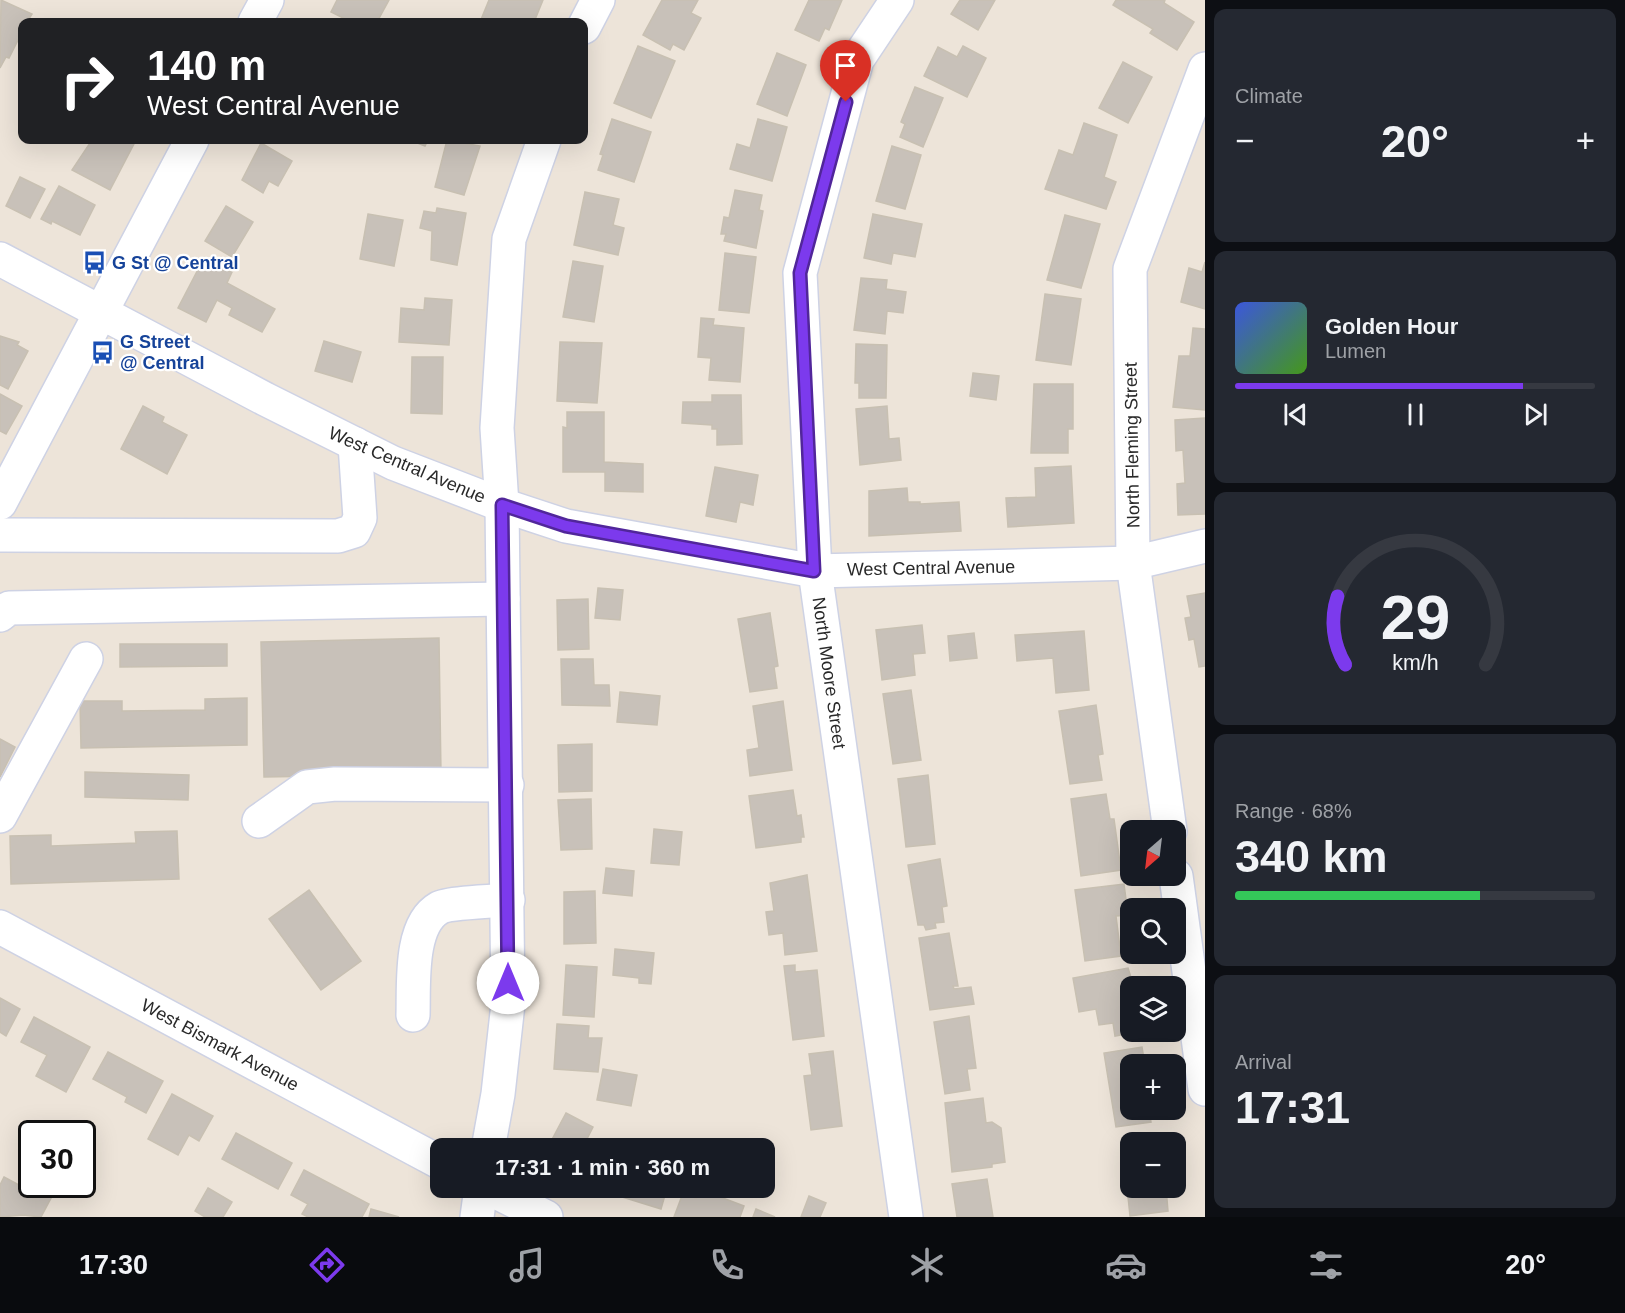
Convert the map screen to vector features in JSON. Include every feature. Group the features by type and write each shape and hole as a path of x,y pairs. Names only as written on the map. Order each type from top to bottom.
{"street":[{"path":"257,18 267,0"},
{"path":"588,19 598,0"},
{"name":"North Moore Street","path":"897,0 857,60 800,273 814,571 906,1217"},
{"name":"North Fleming Street","path":"1168,820 1133,563 1130,269 1205,69"},
{"path":"0,504 190,144"},
{"path":"490,1138 498,1094 508,1004 502,505 497,428 509,239 543,144"},
{"name":"West Central Avenue","path":"0,259 393,463 502,505 566,526 814,571 1133,563 1205,546"},
{"path":"0,536 338,536 354,531 360,518 355,444"},
{"path":"0,615 9,608 503,599"},
{"path":"0,816 87,659"},
{"path":"259,821 307,787 334,784 507,785"},
{"path":"1177,886 1205,1089"},
{"path":"413,1016 415,962 420,927 440,908 508,900"},
{"name":"West Bismark Avenue","path":"0,927 430,1157"},
{"path":"477,1217 480,1198"},
{"path":"508,1198 546,1217"}],"building":[{"path":"1,0 32,14 30,18 18,18 18,40 9,58 6,57 0,68"},
{"path":"337,0 389,0 379,18 343,18 331,12"},
{"path":"489,0 543,0 536,18 482,18"},
{"path":"662,0 698,0 691,13 701,18 684,50 673,44 670,50 643,35"},
{"path":"809,0 842,0 829,30 825,28 819,41 795,30"},
{"path":"960,0 995,0 978,30 951,14"},
{"path":"1116,0 1165,0 1164,3 1194,22 1177,50 1150,33 1153,29 1113,5"},
{"path":"638,46 675,61 651,118 614,103"},
{"path":"963,46 986,58 967,97 924,76 938,47 957,57"},
{"path":"777,53 806,65 787,116 757,104"},
{"path":"1123,62 1152,77 1128,123 1099,108"},
{"path":"915,87 943,98 923,147 900,137 905,124 901,122"},
{"path":"612,119 651,132 634,182 598,170 603,155 600,154"},
{"path":"758,119 787,127 772,181 730,169 737,144 750,148"},
{"path":"1084,123 1117,135 1104,177 1116,182 1106,209 1045,189 1059,150 1073,155"},
{"path":"89,144 134,144 110,190 72,170"},
{"path":"260,144 292,161 278,186 269,181 263,193 242,180"},
{"path":"446,144 480,146 464,195 435,187"},
{"path":"892,146 921,155 905,209 876,201"},
{"path":"20,177 45,189 30,218 6,206"},
{"path":"59,186 95,205 80,235 52,221 51,224 41,219"},
{"path":"735,190 762,195 759,210 763,211 756,248 724,241 726,234 721,234 724,217 729,218"},
{"path":"585,192 619,199 613,225 624,228 618,255 574,245"},
{"path":"226,206 253,222 232,257 205,241"},
{"path":"437,208 466,213 457,265 431,260 432,231 420,228 424,211 436,213"},
{"path":"368,214 403,220 394,266 360,259"},
{"path":"873,214 922,224 915,257 893,253 891,264 864,258"},
{"path":"1065,215 1100,224 1081,288 1047,280"},
{"path":"725,253 756,257 749,313 719,310"},
{"path":"204,258 232,272 227,283 275,309 262,332 229,315 232,308 217,300 206,322 178,308"},
{"path":"573,261 603,266 594,322 563,317"},
{"path":"1205,262 1205,309 1181,302 1189,268 1202,272"},
{"path":"861,278 887,280 886,289 906,292 903,313 887,311 885,334 854,330"},
{"path":"1045,294 1081,299 1071,365 1036,360"},
{"path":"425,298 452,300 449,345 399,342 401,308 424,310"},
{"path":"701,318 714,319 713,325 744,328 740,382 709,380 711,358 698,357"},
{"path":"1193,328 1205,329 1205,410 1173,407 1179,356 1190,356"},
{"path":"0,336 19,342 17,345 28,351 8,389 0,385"},
{"path":"324,341 361,352 352,382 315,371"},
{"path":"560,342 602,343 597,403 557,401"},
{"path":"856,344 887,345 886,398 859,398 859,383 855,383"},
{"path":"412,357 443,357 442,414 411,413"},
{"path":"973,373 999,376 996,400 970,396"},
{"path":"1034,384 1073,384 1073,429 1068,429 1068,453 1031,453"},
{"path":"0,394 22,406 6,434 0,431"},
{"path":"712,395 741,395 742,444 717,445 717,429 712,429 712,425 682,423 683,402 712,402"},
{"path":"143,406 164,417 162,422 187,435 167,474 121,449"},
{"path":"887,406 889,439 899,438 901,460 860,465 856,409"},
{"path":"567,412 604,412 604,462 643,464 643,492 605,491 605,472 563,472 563,427 567,428"},
{"path":"1205,418 1205,514 1178,515 1177,484 1185,483 1183,450 1176,451 1175,420"},
{"path":"1071,466 1074,523 1008,527 1006,498 1036,497 1035,468"},
{"path":"715,467 758,475 753,505 740,502 736,522 706,516"},
{"path":"907,488 908,502 920,502 920,504 959,502 961,531 869,536 869,491"},
{"path":"598,588 623,590 620,620 595,618"},
{"path":"1205,593 1205,666 1199,667 1194,639 1189,640 1185,618 1191,617 1187,596"},
{"path":"588,599 589,649 558,650 557,600"},
{"path":"770,613 778,666 774,667 777,688 750,692 738,619"},
{"path":"922,625 925,653 913,654 915,675 882,680 876,630"},
{"path":"1084,631 1089,690 1056,693 1053,658 1017,661 1015,635"},
{"path":"974,633 977,658 950,661 948,636"},
{"path":"439,638 441,774 264,777 261,642"},
{"path":"120,644 227,644 227,666 120,667"},
{"path":"561,659 593,659 594,685 609,685 610,706 562,705"},
{"path":"911,690 921,760 893,764 883,694"},
{"path":"620,692 660,696 657,725 617,722"},
{"path":"247,698 247,745 81,748 80,701 122,701 122,711 205,710 205,699"},
{"path":"783,701 792,770 750,776 747,750 759,748 753,706"},
{"path":"1096,705 1103,754 1098,755 1102,780 1070,784 1059,711"},
{"path":"0,739 15,747 0,777"},
{"path":"592,744 592,791 559,792 558,745"},
{"path":"85,772 189,775 188,800 85,797"},
{"path":"928,775 935,844 906,847 898,779"},
{"path":"793,790 797,816 801,815 804,837 801,837 801,842 756,848 749,796"},
{"path":"1106,794 1110,819 1114,819 1120,870 1081,876 1071,799"},
{"path":"591,799 592,849 561,850 558,800"},
{"path":"654,829 682,832 679,865 651,863"},
{"path":"177,831 179,879 11,884 10,836 51,835 51,846 136,843 135,832"},
{"path":"940,859 947,906 942,907 944,922 935,923 936,928 926,930 924,925 918,925 908,865"},
{"path":"606,868 634,871 632,896 603,893"},
{"path":"807,875 817,951 785,955 783,933 769,935 766,912 774,911 770,883"},
{"path":"1120,884 1124,886 1126,898 1120,898 1120,916 1116,916 1120,956 1085,961 1075,890"},
{"path":"309,890 361,961 321,990 269,919"},
{"path":"595,891 596,943 564,944 564,892"},
{"path":"949,933 958,986 953,986 954,989 971,987 974,1004 930,1010 919,938"},
{"path":"615,949 654,953 651,984 639,983 639,978 613,975"},
{"path":"566,965 597,967 594,1017 563,1015"},
{"path":"795,965 795,972 817,970 824,1036 793,1040 784,966"},
{"path":"1128,968 1131,976 1120,976 1120,1035 1115,1036 1113,1023 1099,1025 1096,1009 1079,1012 1073,978"},
{"path":"0,998 20,1009 6,1036 0,1032"},
{"path":"969,1016 976,1068 967,1069 970,1090 945,1094 934,1022"},
{"path":"34,1017 90,1047 66,1092 36,1076 47,1055 21,1042"},
{"path":"557,1024 589,1026 588,1038 602,1038 598,1072 554,1069"},
{"path":"1142,1047 1143,1054 1120,1054 1120,1120 1151,1120 1151,1122 1116,1127 1104,1053"},
{"path":"833,1051 842,1126 811,1130 804,1076 812,1075 809,1054"},
{"path":"108,1052 163,1081 146,1113 125,1102 127,1097 93,1079"},
{"path":"603,1069 637,1075 631,1106 597,1100"},
{"path":"172,1094 213,1116 199,1141 189,1135 178,1155 148,1139"},
{"path":"983,1098 986,1123 992,1122 1001,1128 1005,1162 992,1164 992,1167 952,1172 945,1103"},
{"path":"566,1113 593,1127 588,1138 553,1138"},
{"path":"236,1133 292,1163 278,1189 222,1159"},
{"path":"304,1170 369,1204 362,1217 308,1217 302,1214 308,1204 291,1195"},
{"path":"4,1177 18,1185 18,1198 51,1198 41,1217 23,1215 0,1217 0,1185"},
{"path":"987,1179 993,1217 957,1217 952,1184"},
{"path":"208,1188 232,1202 223,1217 205,1217 195,1211"},
{"path":"809,1196 826,1203 820,1217 801,1217"},
{"path":"625,1198 664,1198 661,1209"},
{"path":"681,1198 723,1198 744,1206 740,1217 674,1217"},
{"path":"1128,1198 1167,1198 1168,1211 1130,1216"},
{"path":"371,1209 399,1217 369,1217"},
{"path":"756,1209 775,1217 753,1217"}],"place":[{"name":"G St @ Central","path":"94,263"},
{"name":"G Street @ Central","path":"102,352"}],"route":[{"path":"508,983 508,834 502,505 566,526 814,571 800,273 846,102"}]}
